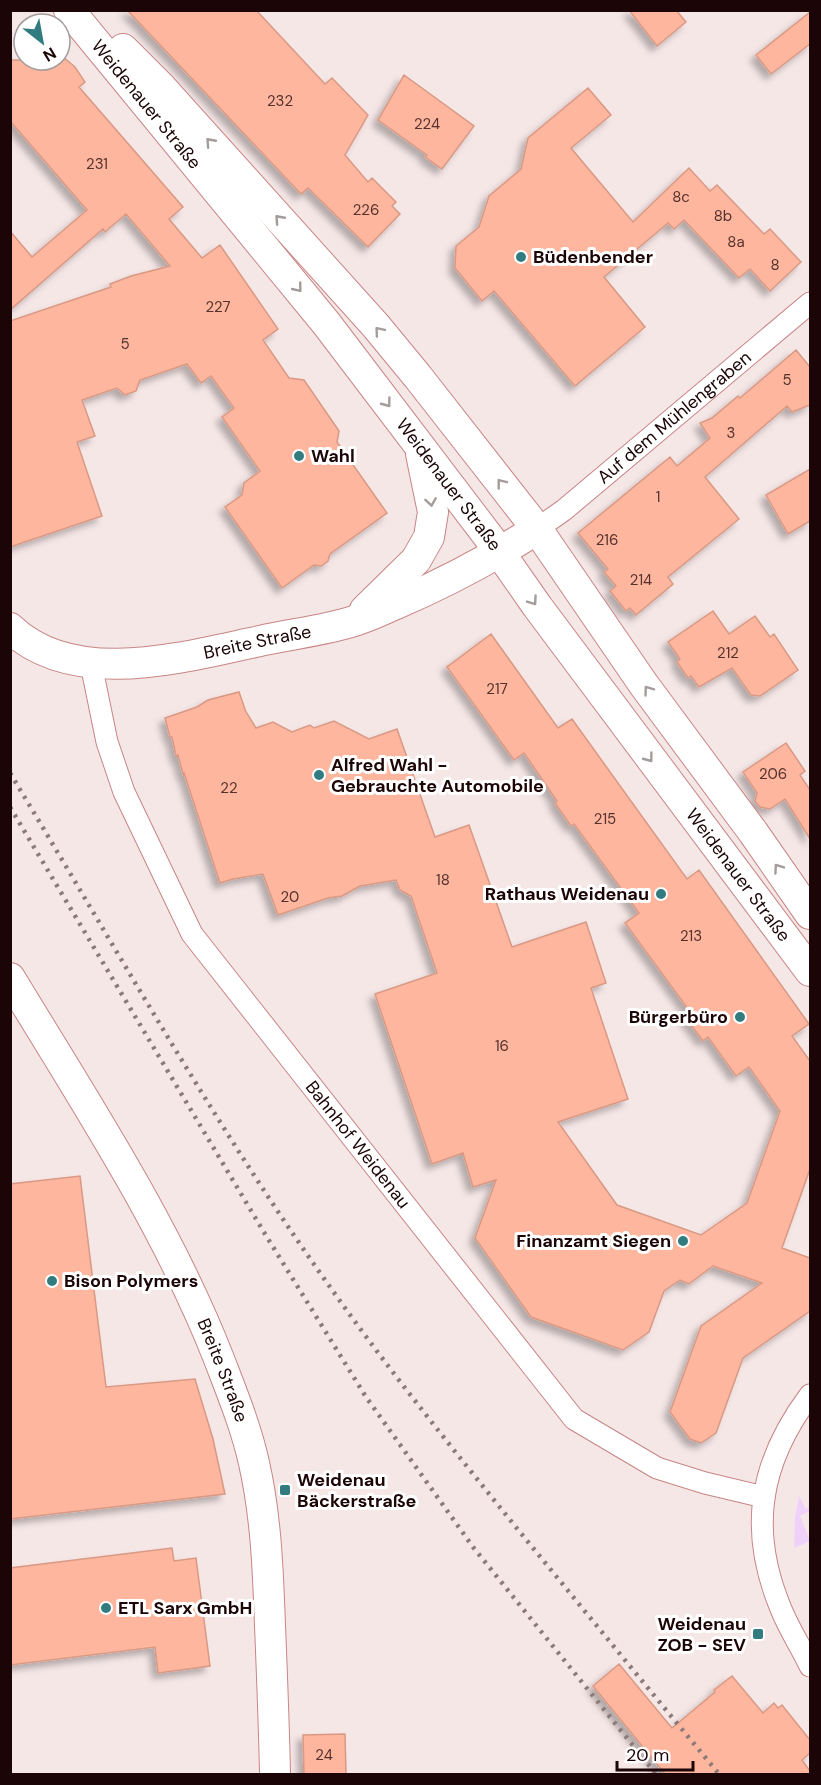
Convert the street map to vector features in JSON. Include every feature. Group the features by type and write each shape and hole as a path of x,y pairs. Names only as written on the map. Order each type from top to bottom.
{"main road":[{"name":"Weidenauer Straße","path":"69,10 239,194 355,304 418,377 537,529 644,685 753,832 810,914"},
{"name":"Weidenauer Straße","path":"83,10 160,86 239,194 326,323 810,971"},
{"path":"326,323 355,304"},
{"path":"354,621 416,560 429,537 433,512 419,445"},
{"name":"Breite Straße","path":"10,628 24,641 54,655 91,664 164,660 354,621 429,590 500,553 537,529"},
{"name":"Breite Straße","path":"10,978 143,1200 181,1270 211,1338 243,1425 254,1461 265,1526 275,1774"}],"street":[{"name":"Auf dem Mühlengraben","path":"537,529 564,510 810,303"},
{"name":"Bahnhof Weidenau","path":"91,664 107,742 124,792 192,934 574,1419 657,1468 705,1483 764,1497"},
{"path":"810,1395 784,1434 770,1468 764,1497 761,1536 767,1570 781,1610 810,1666"}],"shaded area":[{"path":"799,1496 806,1509 810,1507 810,1511 800,1516 810,1541 794,1548 795,1517"}],"building":[{"path":"127,10 256,10 325,84 332,78 368,115 345,155 368,182 372,178 396,202 392,206 400,214 368,247 308,188 301,194"},
{"path":"629,10 676,10 686,22 657,46"},
{"path":"810,12 810,44 771,74 756,55"},
{"path":"10,60 12,60 12,72 72,72 72,64 75,67 85,82 79,87 183,207 169,219 202,258 220,245 278,329 263,340 289,378 304,380 339,431 337,442 387,513 330,554 328,561 321,566 314,565 282,588 225,507 242,495 244,483 260,471 222,417 234,408 211,376 201,383 187,364 140,380 136,391 125,395 117,388 82,400 95,436 77,442 102,516 10,547 10,321 111,287 110,284 131,276 170,266 126,214 105,232 103,229 10,310 10,231 32,257 87,210 10,121"},
{"path":"404,75 474,126 442,169 425,157 427,155 378,120"},
{"name":"Büdenbender","path":"588,88 611,115 571,148 633,222 689,168 710,191 717,185 764,234 770,229 801,262 770,291 750,269 739,278 684,220 674,229 668,223 604,277 645,327 575,386 494,291 482,301 455,268 456,246 479,227 489,196 521,169 528,138"},
{"path":"796,350 810,367 810,405 792,412 787,406 705,477 739,519 668,577 673,584 636,615 630,608 626,611 610,591 616,586 604,572 608,569 578,533 670,457 677,466 710,438 700,423 712,418 738,396 740,398"},
{"path":"810,469 810,521 788,534 766,495"},
{"path":"713,611 729,634 755,616 770,637 774,634 798,670 760,696 751,695 732,668 699,687 691,676 688,678 677,662 680,659 668,642"},
{"path":"491,634 558,728 572,719 687,879 699,870 809,1024 792,1036 810,1061 810,1169 782,1248 810,1258 810,1311 743,1358 716,1433 701,1443 690,1439 670,1412 701,1326 762,1283 713,1266 689,1284 680,1280 664,1291 649,1332 623,1350 531,1317 475,1238 496,1180 473,1187 463,1153 432,1164 375,994 437,973 411,896 400,890 396,880 360,886 342,896 328,898 278,915 263,874 220,883 165,718 197,707 208,700 239,692 246,712 256,728 273,722 292,732 310,725 314,728 334,721 369,739 397,729 435,837 469,825 512,947 586,922 606,983 591,988 628,1099 558,1122 617,1205 701,1235 747,1203 780,1111 749,1067 736,1076 708,1037 703,1041 685,1017 691,1013 625,923 639,913 574,824 571,826 524,753 514,760 447,667"},
{"path":"786,743 805,771 800,775 810,790 810,839 785,799 770,809 760,807 755,801 757,793 743,772"},
{"name":"Bison Polymers","path":"80,1176 106,1387 195,1379 213,1439 225,1494 10,1519 10,1184"},
{"name":"ETL Sarx GmbH","path":"172,1548 174,1561 196,1558 210,1666 158,1673 155,1647 10,1665 10,1568"},
{"path":"619,1664 672,1728 732,1676 763,1713 774,1703 778,1708 782,1705 810,1740 810,1753 802,1760 810,1774 665,1774 593,1686"},
{"path":"345,1734 346,1774 304,1774 303,1735"}],"railway":[{"path":"10,773 205,1098 245,1162 330,1287 397,1378 468,1467 719,1774"},
{"path":"10,807 265,1234 366,1397 473,1547 656,1774"}],"place":[{"name":"Büdenbender","path":"521,257"},
{"name":"Wahl","path":"299,456"},
{"name":"Alfred Wahl - Gebrauchte Automobile","path":"319,775"},
{"name":"Rathaus Weidenau","path":"661,894"},
{"name":"Bürgerbüro","path":"740,1017"},
{"name":"Finanzamt Siegen","path":"683,1241"},
{"name":"Bison Polymers","path":"52,1281"},
{"name":"Weidenau Bäckerstraße","path":"285,1490"},
{"name":"ETL Sarx GmbH","path":"106,1608"},
{"name":"Weidenau ZOB - SEV","path":"758,1634"}]}
